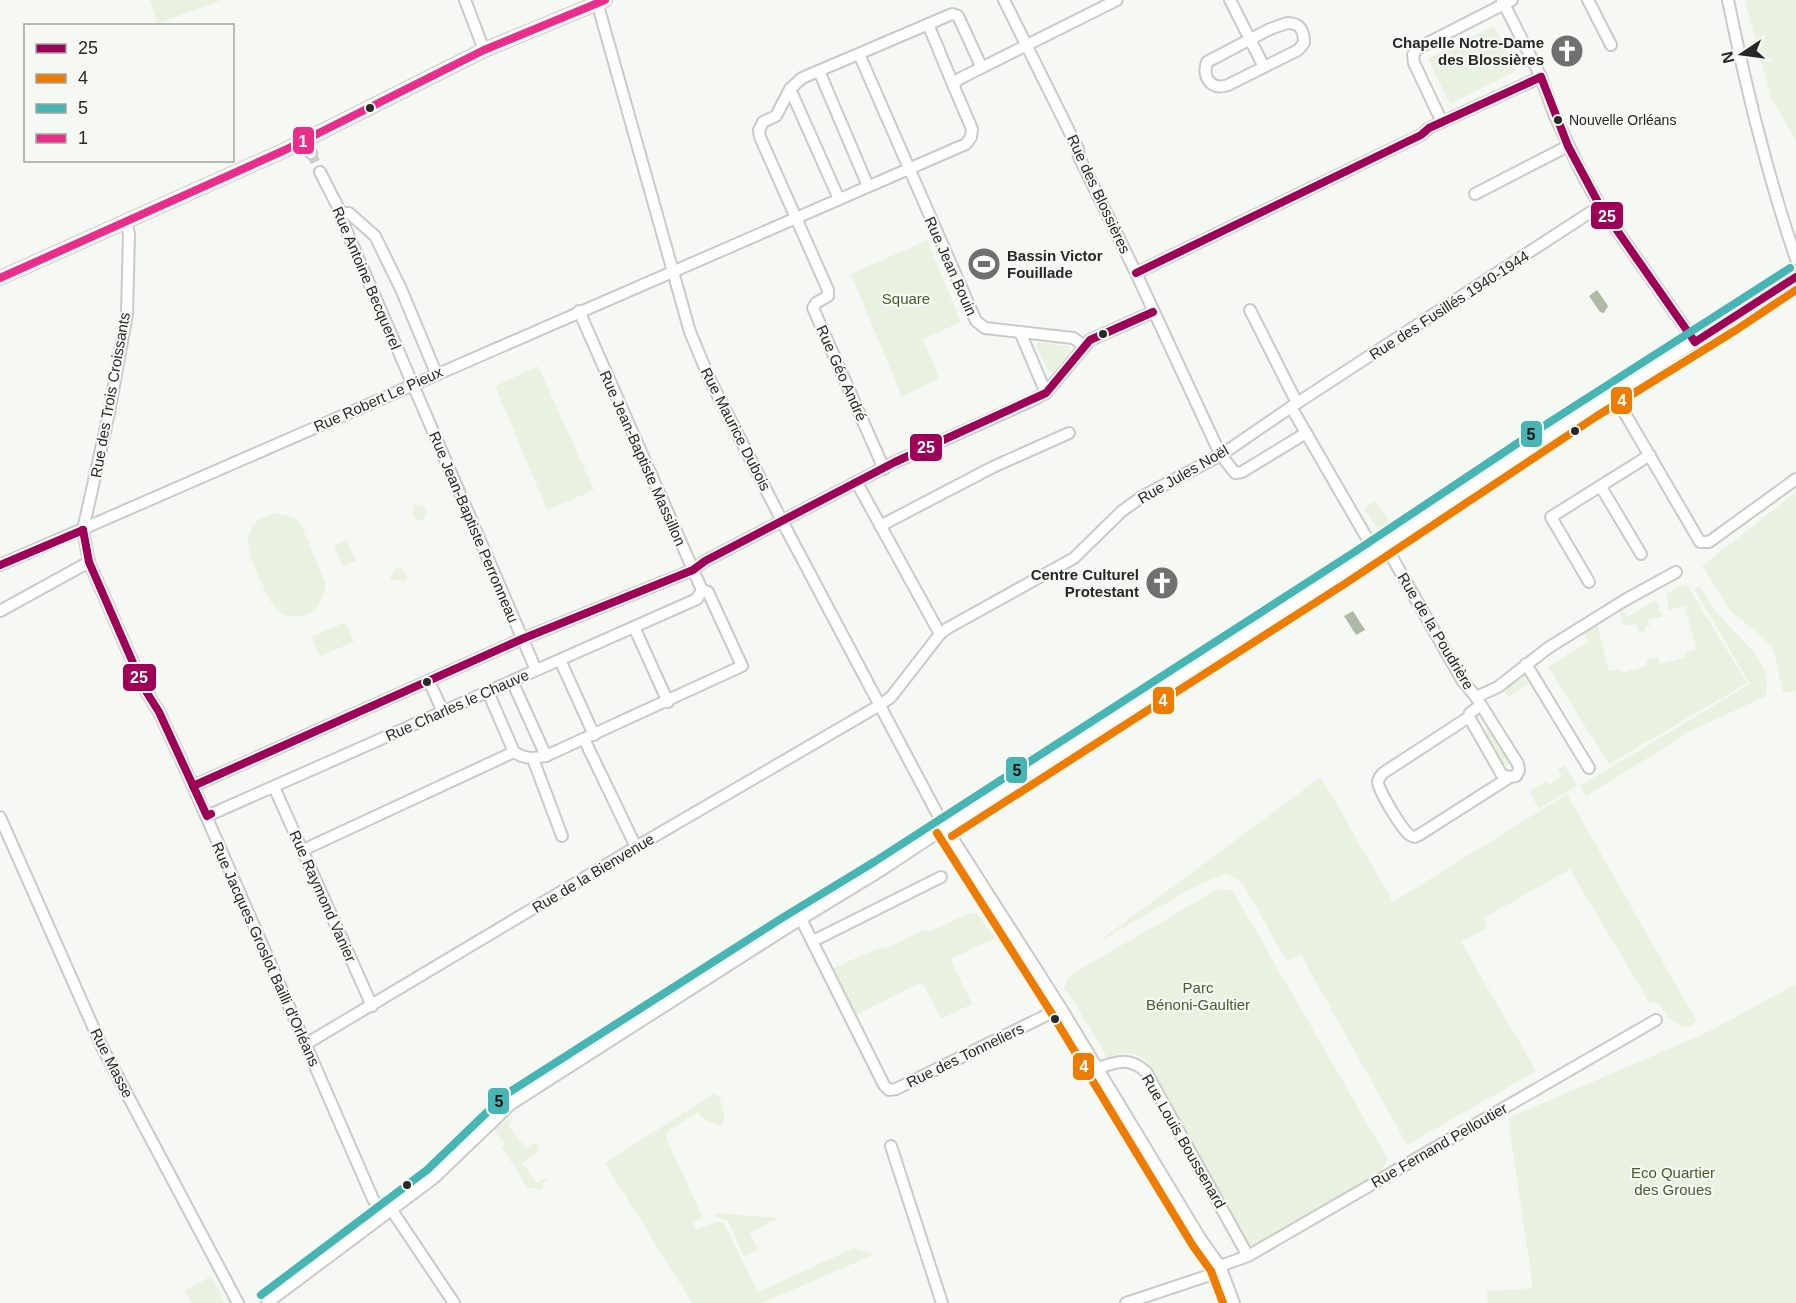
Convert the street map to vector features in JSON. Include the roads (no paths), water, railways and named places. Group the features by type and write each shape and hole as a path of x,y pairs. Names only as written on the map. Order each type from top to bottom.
{"main road":[{"path":"0,278 285,150 304,138 345,120 484,50 601,1"}],"street":[{"path":"465,0 484,50"},
{"name":"Rue des Blossières","path":"1004,0 1078,149 1079,157 1221,455"},
{"path":"954,87 961,76 1117,0"},
{"path":"1230,0 1264,67"},
{"path":"1588,0 1611,45"},
{"path":"1728,0 1739,55 1773,188 1796,259"},
{"name":"Rue Maurice Dubois","path":"601,1 690,332 710,380 782,521 946,827 1061,1008 1202,1241 1220,1266 1234,1303"},
{"path":"1442,122 1414,63 1413,55 1418,48 1506,1 1541,77 1568,146 1600,206 1695,342"},
{"path":"796,218 759,130 763,122 776,116 790,89 802,78 956,14 981,66"},
{"path":"1287,23 1299,25 1303,30 1304,43 1301,48 1264,67 1222,87 1215,86 1206,78 1205,72 1207,62 1250,39 1287,23"},
{"path":"928,24 954,87"},
{"name":"Rue Jean Bouin","path":"859,54 976,321 985,328 1073,338 1085,346"},
{"path":"819,71 868,186"},
{"path":"1136,273 1421,135 1442,122 1541,77"},
{"name":"Rue Robert Le Pieux","path":"83,530 436,373 966,144 971,137 972,129 954,87"},
{"path":"790,89 839,200"},
{"path":"304,138 311,153"},
{"path":"1475,195 1568,146"},
{"name":"Rue Antoine Becquerel","path":"320,172 341,213 341,218 413,384"},
{"name":"Rue des Fusillés 1940-1944","path":"1294,405 1600,206"},
{"path":"341,213 349,213 375,236 401,289 436,373"},
{"name":"Rue Géo André","path":"796,218 828,290 828,296 816,303 813,308 884,469"},
{"name":"Rue des Trois Croissants","path":"89,561 83,530 109,413 127,314 129,234 126,222"},
{"path":"267,1303 434,1178 511,1104 880,871 1375,552 1613,393 1796,277"},
{"path":"1250,310 1306,433 1375,552"},
{"name":"Rue Jean-Baptiste Massillon","path":"579,311 702,590 708,592 742,666 668,702"},
{"path":"193,786 522,639 693,570 705,561 895,462 1046,393 1095,337 1153,312"},
{"path":"1020,332 1046,393"},
{"name":"Rue Jean-Baptiste Perronneau","path":"413,384 536,670"},
{"path":"1613,393 1700,542 1708,543 1796,479"},
{"name":"Rue Jules Noël","path":"880,705 891,697 940,634 1074,558 1122,511 1143,496 1221,455 1294,405"},
{"path":"880,526 993,467 1069,433"},
{"path":"1221,455 1234,473 1242,472 1306,433"},
{"path":"1589,582 1551,517 1650,455"},
{"path":"857,483 940,634"},
{"path":"1601,487 1641,554"},
{"path":"0,565 83,530"},
{"name":"Rue de la Poudrière","path":"1385,545 1462,681 1479,701 1548,648 1676,572"},
{"path":"0,612 89,561"},
{"name":"Rue Jacques Groslot Bailli d'Orléans","path":"89,561 144,688 159,712 207,816 374,1199 388,1212 454,1303"},
{"name":"Rue Charles le Chauve","path":"207,816 698,599 702,590"},
{"path":"488,692 514,752 522,757 533,759 546,756 668,702 634,627"},
{"path":"560,660 589,737 636,847"},
{"path":"1526,664 1588,768"},
{"path":"429,681 443,712"},
{"path":"512,681 546,756"},
{"path":"1479,701 1518,764 1519,770 1516,776 1510,777 1419,835 1414,837 1409,835 1402,827 1378,784 1379,779 1383,772 1469,717 1479,701"},
{"name":"Rue de la Bienvenue","path":"306,1044 636,847 880,705"},
{"path":"1469,717 1502,775 1510,777"},
{"path":"303,850 514,752"},
{"path":"533,759 562,836"},
{"name":"Rue Raymond Vanier","path":"274,787 372,1006"},
{"name":"Rue Masse","path":"0,817 102,1047 238,1303"},
{"path":"813,941 941,877"},
{"name":"Rue des Tonneliers","path":"801,919 884,1085 889,1090 896,1089 1061,1008"},
{"name":"Rue Fernand Pelloutier","path":"1126,1303 1207,1276 1220,1266 1248,1256 1656,1020"},
{"name":"Rue Louis Boussenard","path":"1098,1068 1127,1062 1136,1063 1146,1072 1248,1256"},
{"path":"891,1146 942,1303"}],"tunnel":[{"path":"311,153 320,172"}],"place":[{"name":"Chapelle Notre-Dame des Blossières","path":"1567,51"},
{"name":"Nouvelle Orléans","path":"1558,120"},
{"name":"Bassin Victor Fouillade","path":"984,264"},
{"name":"Centre Culturel Protestant","path":"1162,583"}],"park label":[{"name":"Square","path":"906,298"},
{"name":"Parc Bénoni-Gaultier","path":"1198,996"},
{"name":"Eco Quartier des Groues","path":"1673,1180"}]}
